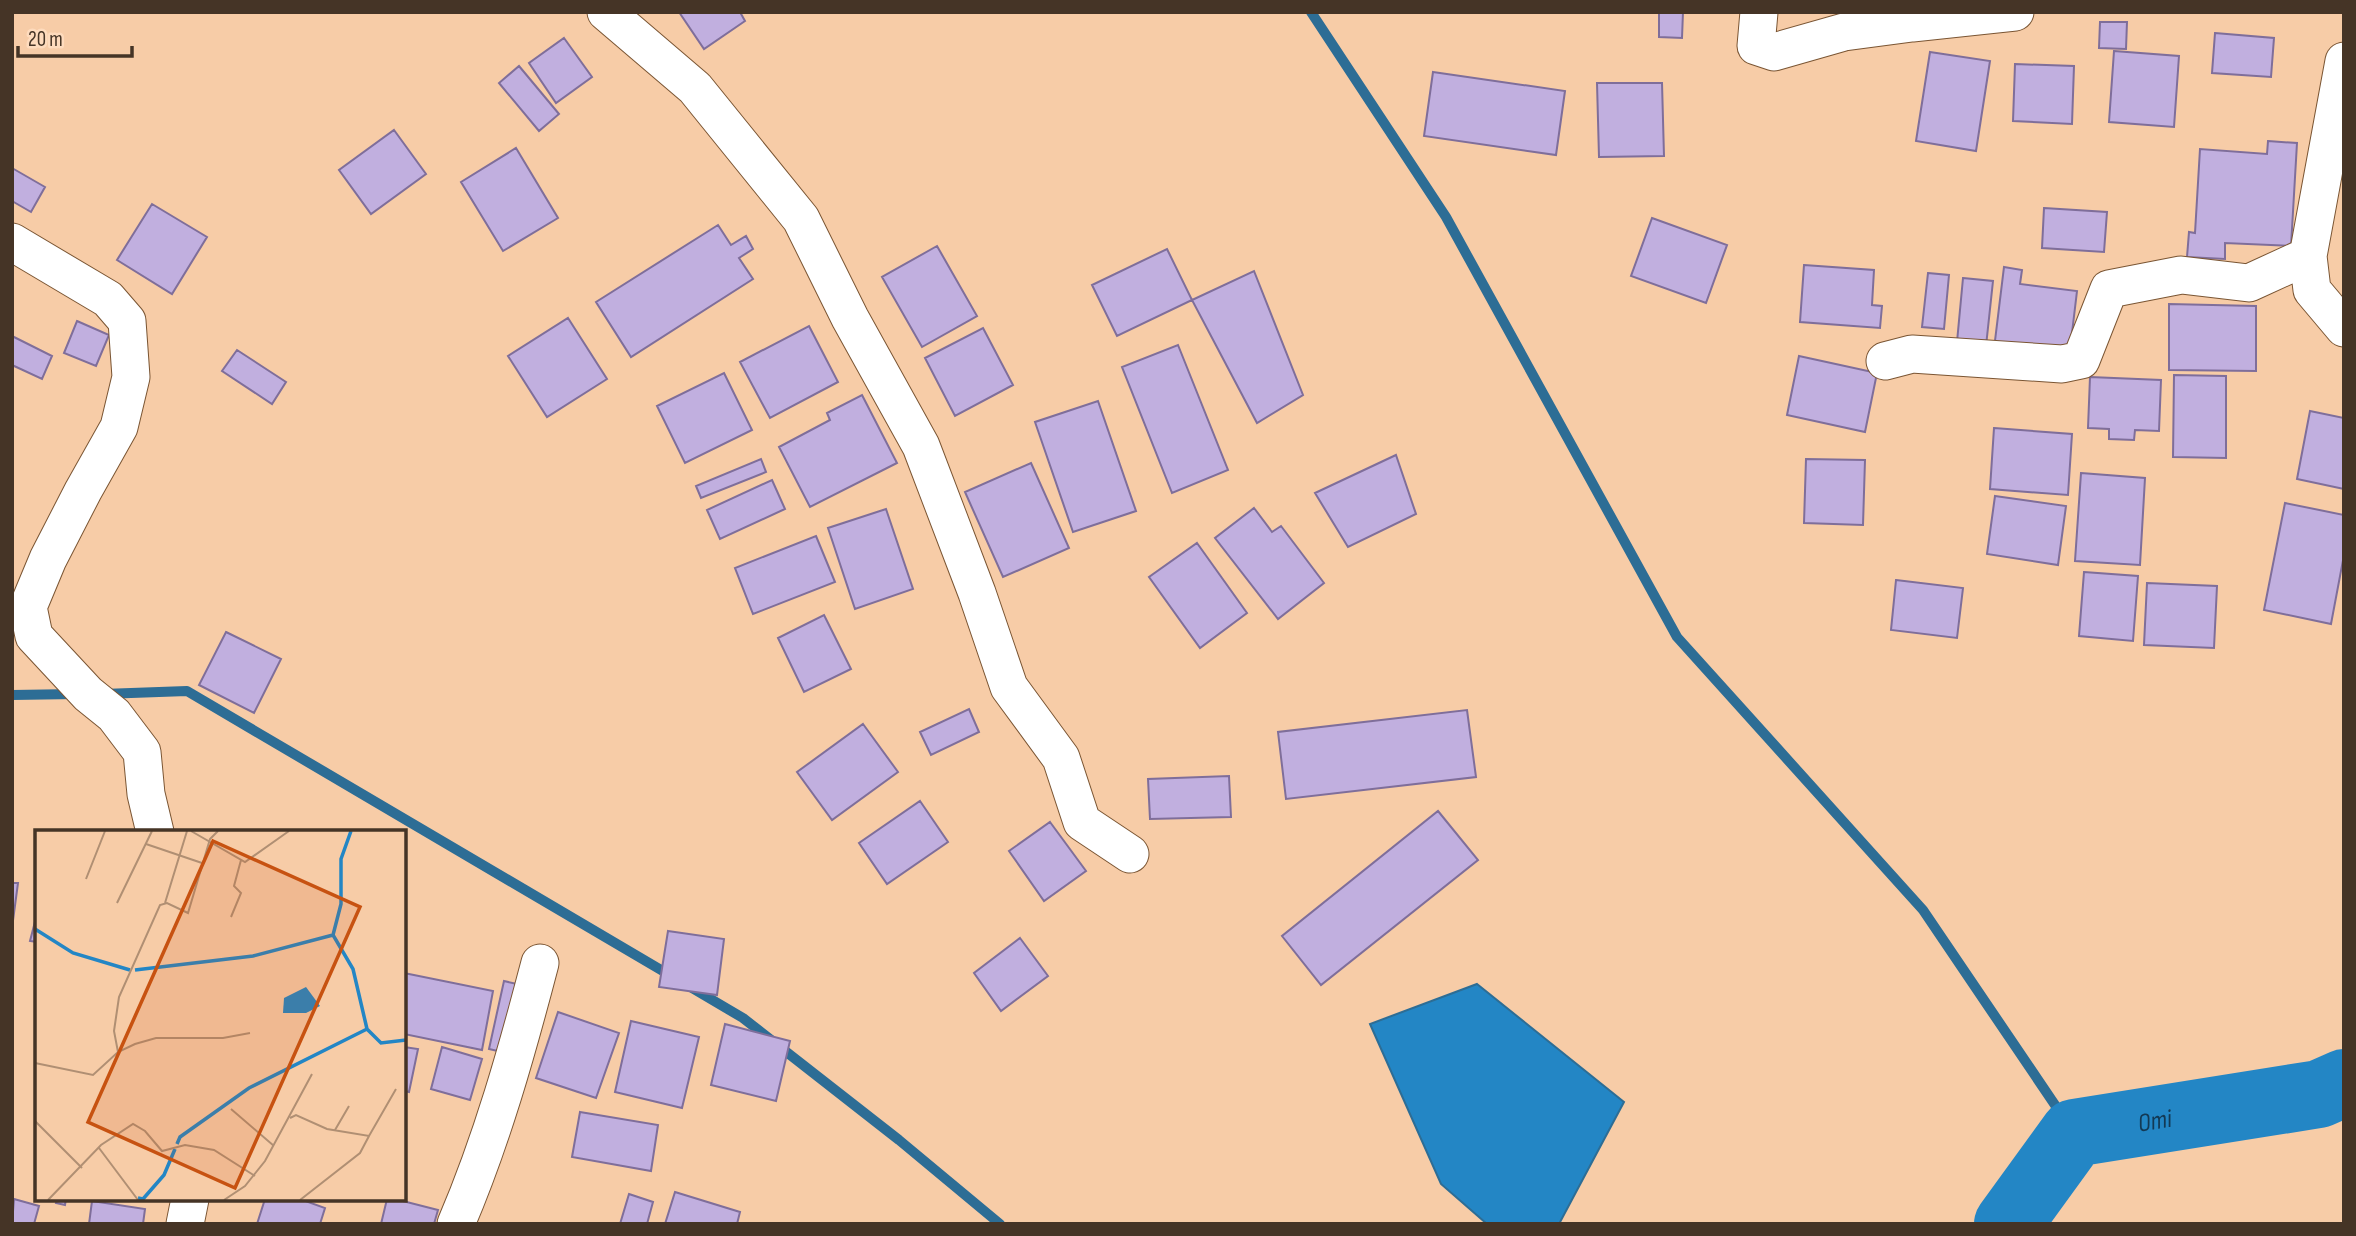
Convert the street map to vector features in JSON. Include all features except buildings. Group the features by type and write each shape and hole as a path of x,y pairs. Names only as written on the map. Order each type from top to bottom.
{"street":[{"path":"606,12 695,88 800,219 921,446 977,593 1009,687 1061,758 1082,821 1130,854"},
{"path":"1759,12 1756,46 1774,52 1844,32 2015,12"},
{"path":"2344,61 2308,256 2312,290 2344,328"},
{"path":"12,242 108,299 127,321 131,377 119,427 48,559 28,607 34,636 88,694 114,715 142,752 146,794 155,830"},
{"path":"1885,361 1912,354 2062,364 2081,360 2109,289 2181,275 2249,283 2308,256"},
{"path":"456,1224 480,1168 540,963"},
{"path":"185,1224 191,1201"}],"water":[{"path":"1477,984 1624,1102 1559,1224 1487,1224 1441,1184 1370,1024"}],"waterway":[{"path":"1311,12 1446,217 1677,637 1923,910 2074,1133"},
{"path":"103,694 187,691 673,977"},
{"path":"12,695 76,694"},
{"path":"687,985 743,1018 899,1140 1000,1224"},
{"name":"Omi","path":"2008,1224 2074,1133 2319,1094 2344,1083"}]}
